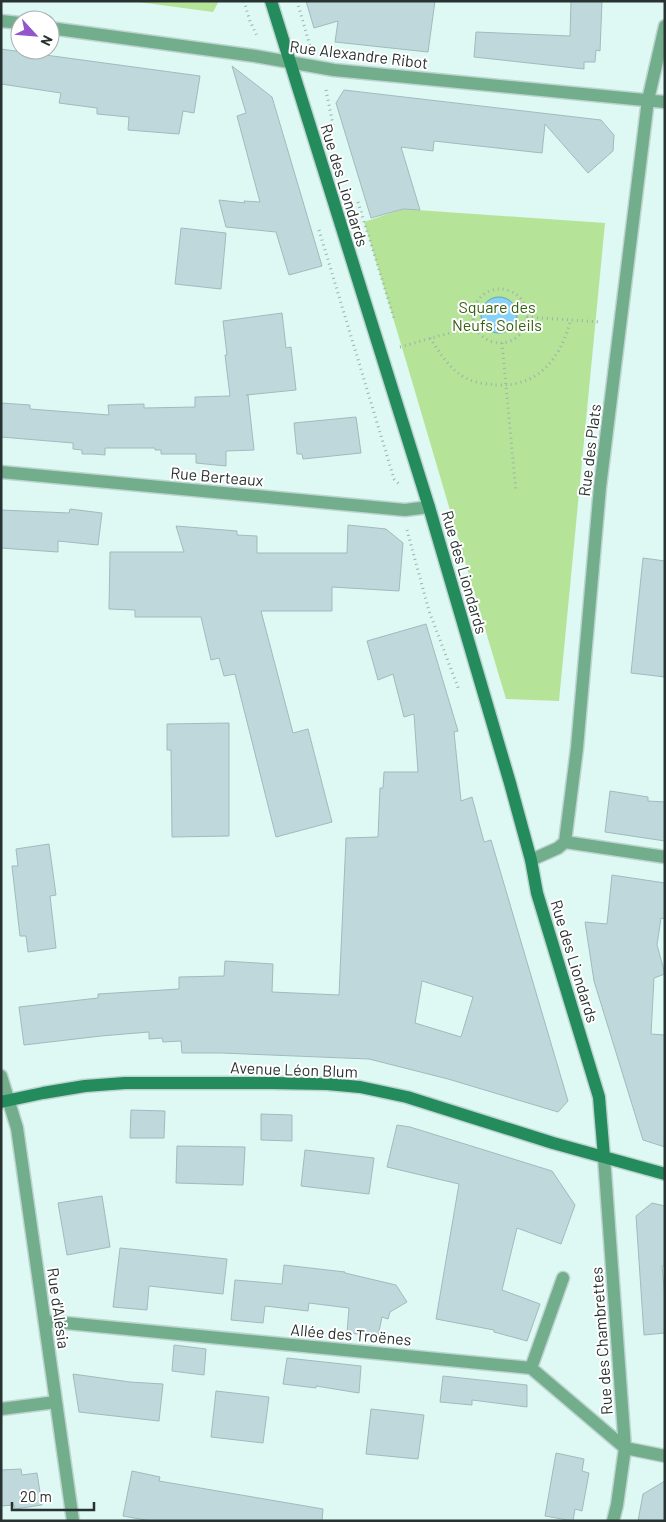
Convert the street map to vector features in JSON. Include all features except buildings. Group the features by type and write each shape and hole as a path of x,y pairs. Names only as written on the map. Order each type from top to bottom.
{"street":[{"name":"Rue des Liondards","path":"271,1 429,507 532,860 537,893 599,1097 604,1158"},
{"name":"Rue des Plats","path":"565,842 576,748 600,487 648,100 665,26"},
{"name":"Rue Alexandre Ribot","path":"60,29 343,71 665,102"},
{"name":"Rue Berteaux","path":"1,472 405,510 429,507"},
{"path":"532,860 558,848 565,842 665,857"},
{"name":"Rue d'Alésia","path":"1,1076 5,1101 17,1128 73,1521"},
{"name":"Avenue Léon Blum","path":"5,1101 85,1086 126,1083 273,1083 343,1086 407,1097 604,1158 665,1174"},
{"name":"Rue des Chambrettes","path":"604,1158 625,1448 618,1505 613,1521"},
{"path":"563,1278 531,1368 625,1448 665,1456"},
{"name":"Allée des Troënes","path":"45,1321 531,1368"},
{"path":"1,1409 56,1402"}],"path":[{"path":"297,1 318,67"},
{"path":"317,224 394,479 401,486 405,510"},
{"path":"500,288 516,294 526,308 527,317 525,324 516,337 510,341 493,342 485,339 474,326 474,308 483,294 491,290 500,288"},
{"path":"527,317 620,324"},
{"path":"430,338 444,359 466,379 485,384 506,385 522,382 539,374 554,360 566,339 571,319"},
{"path":"380,352 474,326"},
{"path":"502,342 516,492"}],"green space":[{"path":"131,1 219,1 213,12"},
{"name":"Square des Neufs Soleils","path":"403,209 605,223 559,701 506,699 364,222"}],"water":[{"path":"499,297 506,298 512,302 516,308 516,322 512,328 506,332 499,333 492,332 486,328 482,322 481,315 482,308 486,302 492,298"}]}
